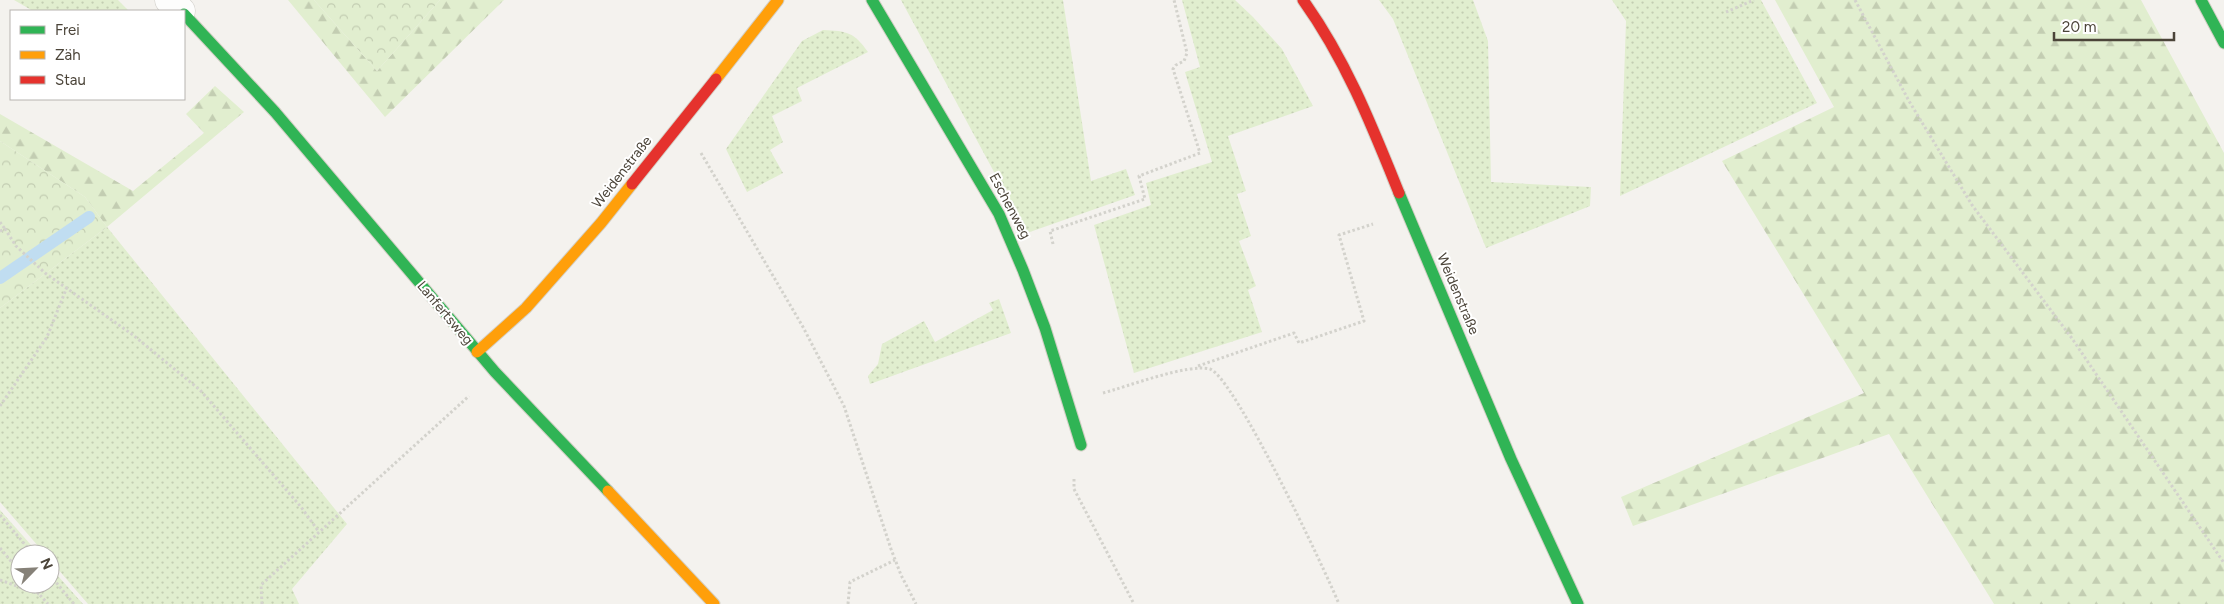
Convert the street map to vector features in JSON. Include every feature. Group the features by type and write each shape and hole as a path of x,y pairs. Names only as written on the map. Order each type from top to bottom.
{"main road":[{"name":"Weidenstraße","path":"477,352 526,308 601,223 778,0"},
{"name":"Eschenweg","path":"872,0 999,214 1026,277 1069,403 1080,445"},
{"name":"Weidenstraße","path":"1303,0 1323,28 1354,84 1538,520 1578,604"},
{"path":"2201,0 2224,43"},
{"name":"Lanfertsweg","path":"185,15 275,112 477,352 714,604"}],"street":[{"path":"169,0 180,10"}],"path":[{"path":"1026,277 1057,264 1050,231 1145,199 1138,176 1200,153 1173,69 1176,65 1184,62 1187,53 1174,0"},
{"path":"1726,12 1754,0"},
{"path":"1855,0 1908,101 1972,205 2071,337 2224,563"},
{"path":"700,151 803,327 844,406 895,560 916,604"},
{"path":"1069,403 1195,367 1294,333 1299,343 1364,321 1338,235 1407,213"},
{"path":"0,222 16,246 45,273 133,335 200,390 302,507 319,532"},
{"path":"0,231 5,229"},
{"path":"0,406 47,337 67,287"},
{"path":"1195,367 1212,370 1224,381 1238,404 1320,562 1339,604"},
{"path":"262,604 261,585 495,372"},
{"path":"1080,445 1073,468 1074,489 1134,604"},
{"path":"0,515 25,544"},
{"path":"0,548 10,560"},
{"path":"848,604 850,582 895,560"},
{"path":"60,587 74,604"},
{"path":"39,594 48,604"}],"green space":[{"path":"14,0 118,0 128,10 31,10"},
{"path":"288,0 314,0 377,71 440,0 504,0 385,117"},
{"path":"314,0 440,0 377,71"},
{"path":"901,0 1063,0 1091,181 1126,169 1135,195 1027,233"},
{"path":"1182,0 1235,0 1282,49 1313,106 1228,136 1246,191 1237,194 1251,236 1239,241 1256,286 1248,290 1262,332 1134,373 1094,225 1151,205 1146,183 1212,162 1185,72 1200,67"},
{"path":"1379,0 1473,0 1488,41 1491,182 1591,187 1590,206 1486,248 1393,19"},
{"path":"1612,0 1761,0 1817,103 1620,196 1626,21"},
{"path":"1775,0 2141,0 2224,153 2224,604 1994,604 1889,434 1633,526 1621,497 1864,393 1722,161 1834,107"},
{"path":"823,30 849,34 858,40 868,52 797,88 802,101 772,116 783,142 770,150 783,173 747,192 726,149 802,41"},
{"path":"215,86 244,112 107,227 85,197 0,141 0,114 133,191 204,133 186,114"},
{"path":"0,141 85,197 107,227 0,308"},
{"path":"107,227 347,524 292,589 299,604 88,604 60,572 60,544 36,544 0,502 0,308"},
{"path":"999,299 1011,333 870,384 868,376 878,364 882,344 924,321 935,342 993,310 989,303"},
{"path":"0,510 30,544 10,544 10,594 60,594 60,578 83,604 0,604"}],"waterway":[{"path":"0,278 89,217"}],"traffic: fast":[{"path":"872,0 999,214 1045,328 1081,445"},
{"path":"2201,0 2224,43"},
{"path":"185,15 275,112 495,372 608,491"},
{"path":"1399,193 1511,459 1578,604"}],"traffic: slow":[{"path":"716,79 778,0"},
{"path":"477,352 526,308 601,223 632,184"},
{"path":"608,491 714,604"}],"traffic: jam":[{"path":"1303,0 1332,46 1357,94 1399,193"},
{"path":"632,184 716,79"}]}
